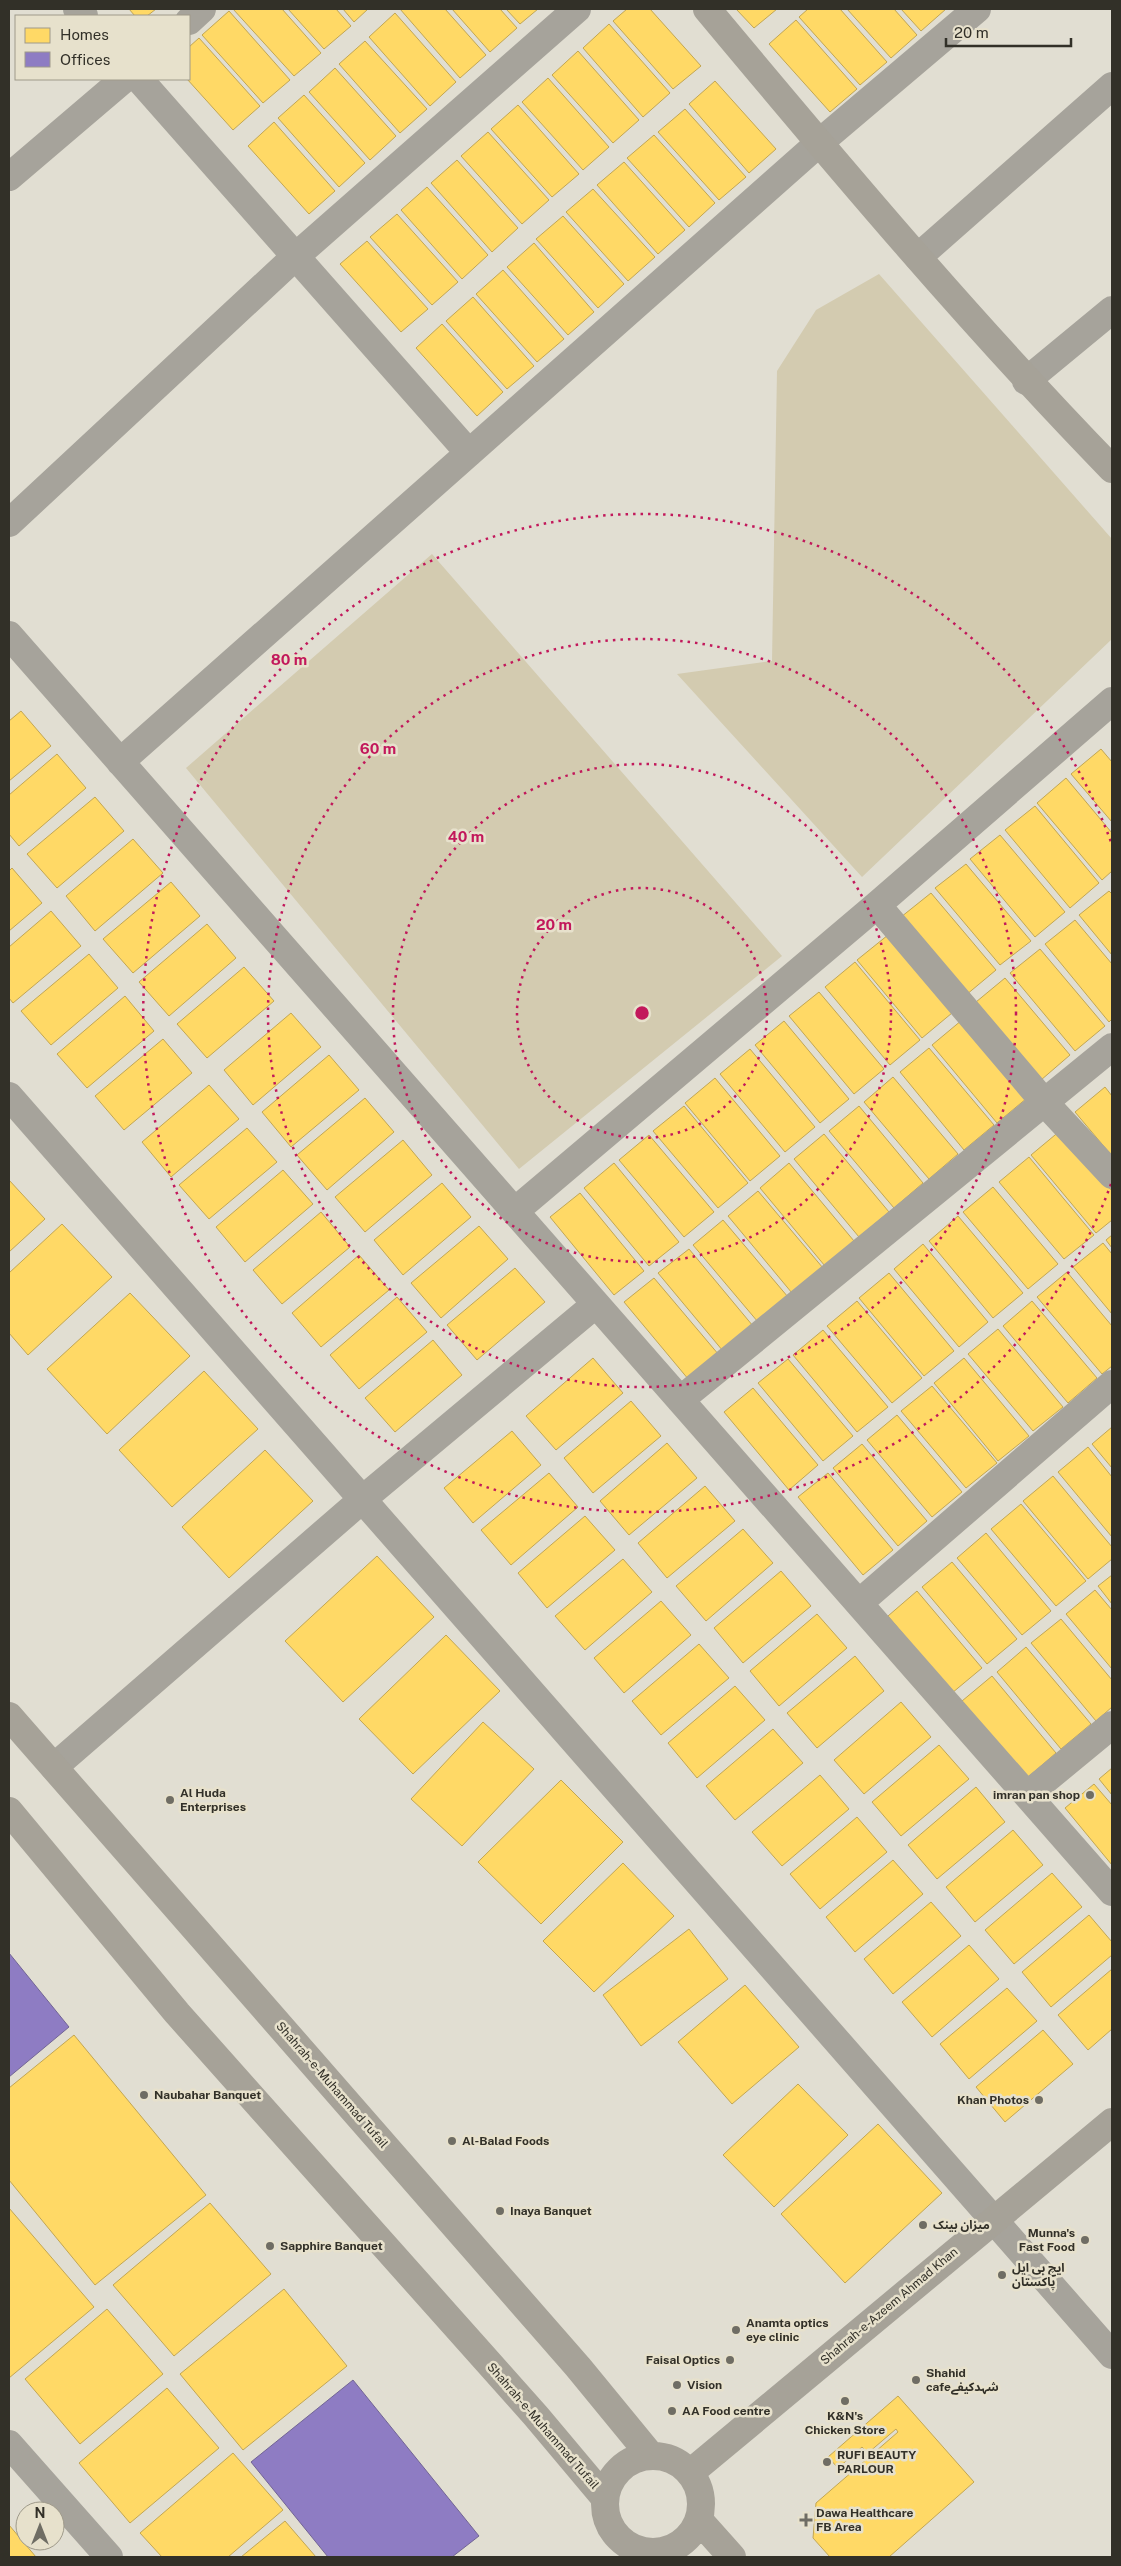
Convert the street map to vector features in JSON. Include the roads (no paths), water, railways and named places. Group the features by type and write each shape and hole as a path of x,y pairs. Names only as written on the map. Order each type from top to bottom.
{"main road":[{"path":"707,9 819,143 1026,381 1112,470"},
{"name":"Shahrah-e-Muhammad Tufail","path":"9,1716 578,2367 651,2456"},
{"name":"Shahrah-e-Muhammad Tufail","path":"9,1811 177,2013 536,2416 604,2497"},
{"name":"Shahrah-e-Azeem Ahmad Khan","path":"690,2472 993,2218 1112,2122"},
{"path":"651,2456 673,2460 690,2472 699,2487 702,2503 699,2520 692,2534 680,2545 665,2551 635,2553 613,2533 605,2515 604,2497 610,2482 620,2468 634,2459 651,2456"},
{"path":"699,2520 732,2557"}],"street":[{"path":"190,20 202,9"},
{"path":"9,523 296,256 577,9"},
{"path":"120,762 819,143 977,9"},
{"path":"9,177 123,80"},
{"path":"140,80 469,453"},
{"path":"918,257 1112,86"},
{"path":"1026,381 1112,310"},
{"path":"9,635 1112,1892"},
{"path":"515,1211 877,905 1112,702"},
{"path":"877,905 1045,1103 1112,1175"},
{"path":"680,1400 1112,1047"},
{"path":"9,1096 364,1498 1112,2355"},
{"path":"54,1767 364,1498 596,1304"},
{"path":"859,1603 1112,1384"},
{"path":"1027,1795 1112,1725"},
{"path":"9,2444 109,2557"}],"place":[{"name":"imran pan shop","path":"1090,1795"},
{"name":"Al Huda Enterprises","path":"170,1800"},
{"name":"Naubahar Banquet","path":"144,2095"},
{"name":"Khan Photos","path":"1039,2100"},
{"name":"Al-Balad Foods","path":"452,2141"},
{"name":"Inaya Banquet","path":"500,2211"},
{"name":"میزان بینک","path":"923,2225"},
{"name":"Munna's Fast Food","path":"1085,2240"},
{"name":"Sapphire Banquet","path":"270,2246"},
{"name":"ایچ بی ایل پاکستان","path":"1002,2275"},
{"name":"Anamta optics eye clinic","path":"736,2330"},
{"name":"Faisal Optics","path":"730,2360"},
{"name":"Shahid cafeشہدکیفے","path":"916,2380"},
{"name":"Vision","path":"677,2385"},
{"name":"K&N's Chicken Store","path":"845,2401"},
{"name":"AA Food centre","path":"672,2411"},
{"name":"RUFI BEAUTY PARLOUR","path":"827,2462"},
{"name":"Dawa Healthcare FB Area","path":"806,2520"}]}
